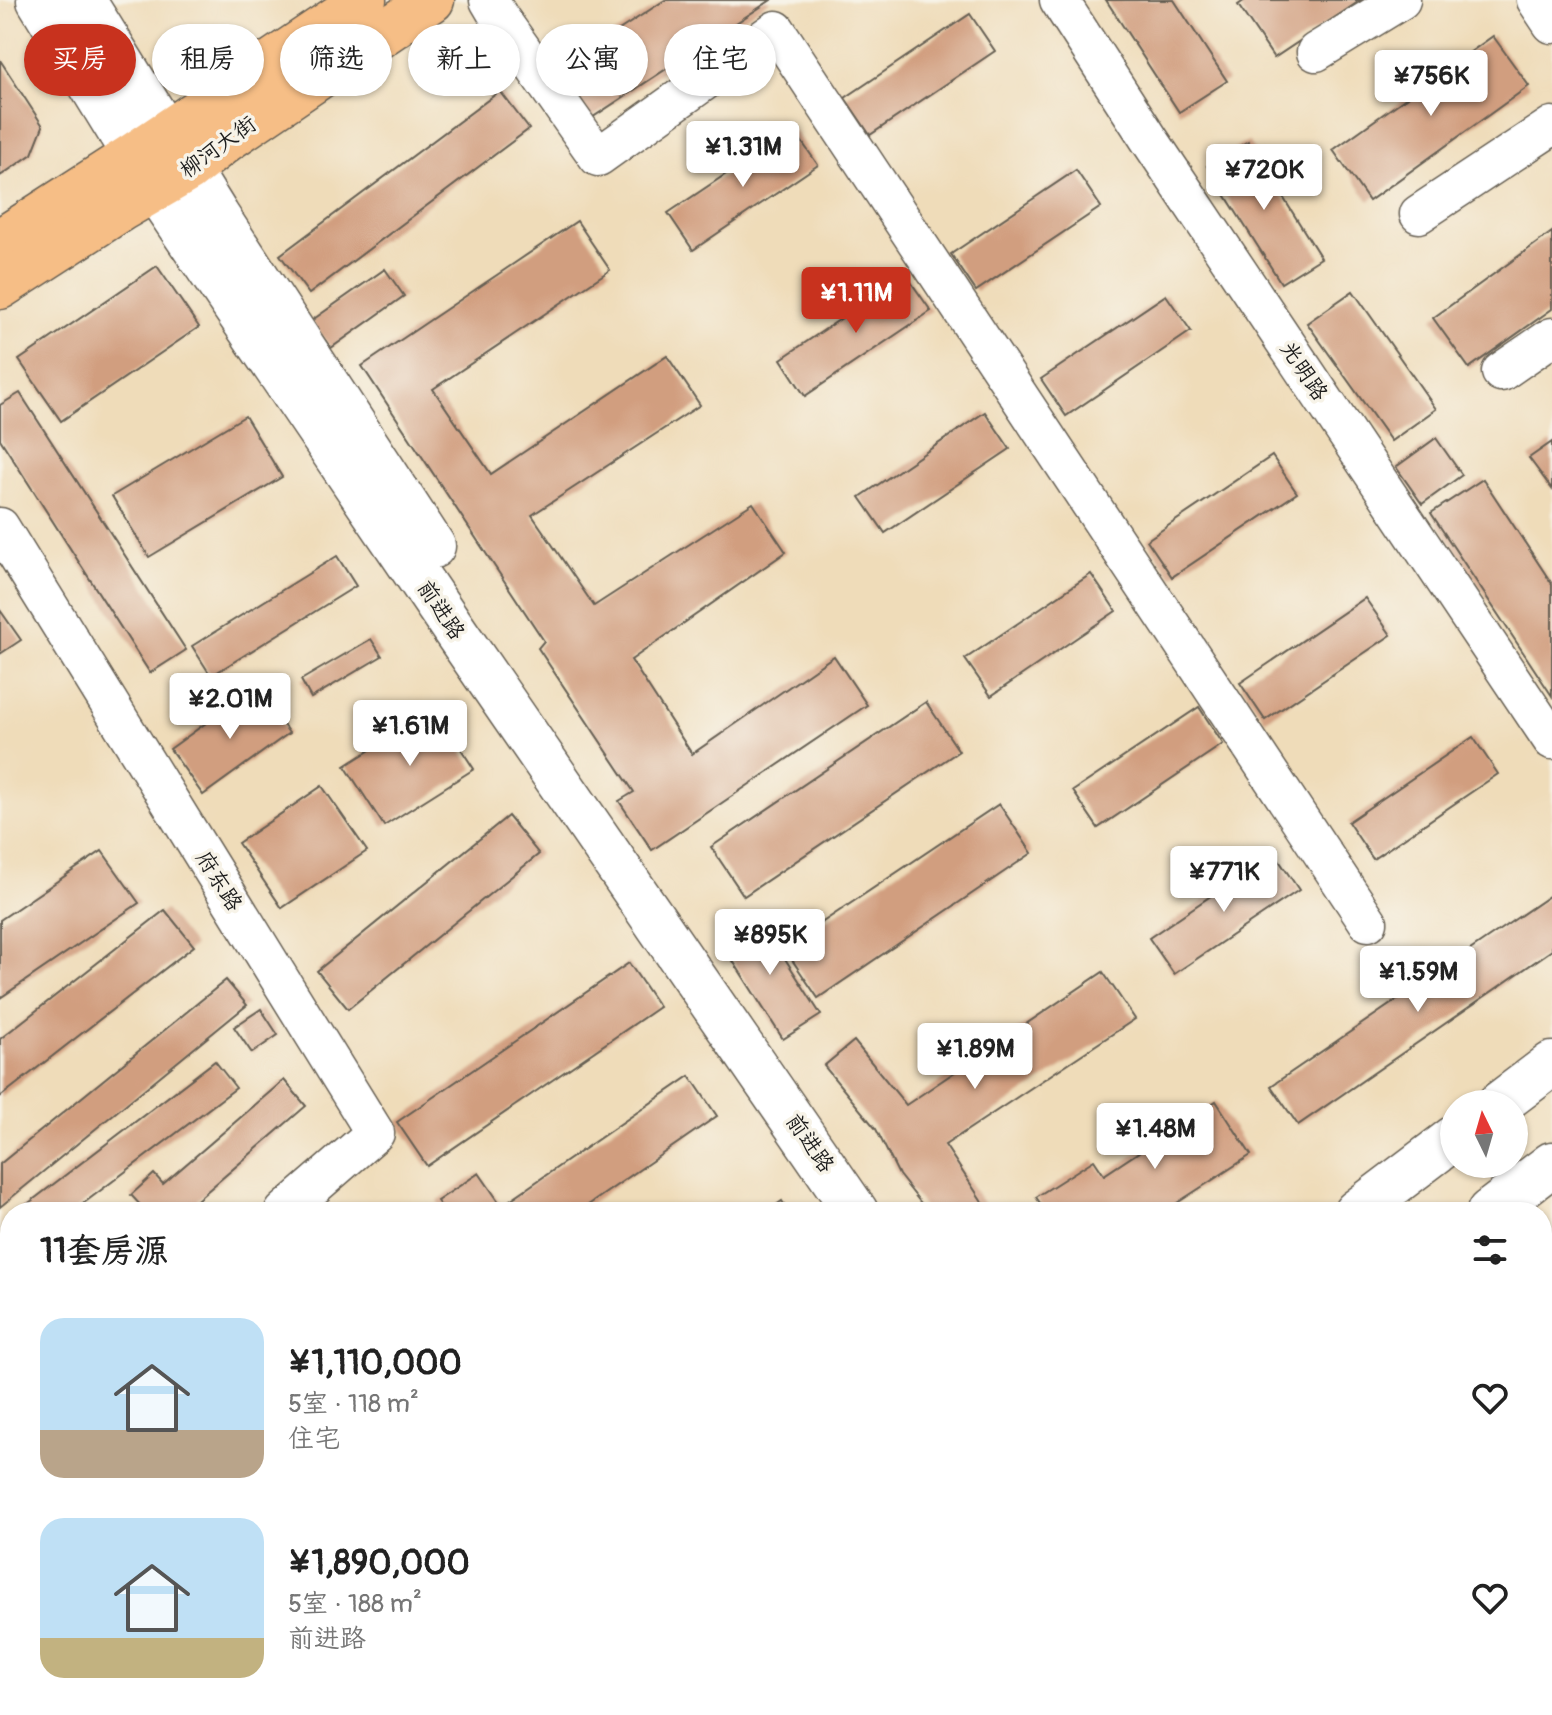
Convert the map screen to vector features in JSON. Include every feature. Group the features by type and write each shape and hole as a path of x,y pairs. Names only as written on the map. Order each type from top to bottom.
{"main road":[{"name":"柳河大街","path":"0,287 121,209 161,162 364,0"},
{"name":"柳河大街","path":"0,241 161,162 226,140 432,0"}],"street":[{"name":"前进路","path":"39,0 161,162 881,1202"},
{"name":"前进路","path":"83,0 161,162 448,622 849,1202"},
{"path":"489,0 598,157 776,30 1368,922"},
{"name":"光明路","path":"1059,0 1552,740"},
{"path":"1316,52 1401,0"},
{"path":"1536,0 1552,24"},
{"path":"1419,214 1552,126"},
{"path":"1501,372 1552,337"},
{"name":"府东路","path":"0,527 375,1133 296,1202"},
{"path":"1518,1090 1552,1064"},
{"path":"1369,1202 1440,1149"},
{"path":"1502,1202 1552,1164"}],"building":[{"path":"665,0 771,0 734,24 664,24 664,70 648,81 648,24 628,24"},
{"path":"1106,0 1174,0 1227,81 1179,112"},
{"path":"1245,0 1361,0 1274,58 1238,5"},
{"path":"970,14 995,51 870,135 845,98"},
{"path":"1493,36 1529,86 1369,201 1333,150"},
{"path":"0,60 43,126 32,154 0,176"},
{"path":"493,96 504,96 529,129 309,294 280,255"},
{"path":"575,96 625,96 590,119"},
{"path":"793,129 818,165 693,250 668,213"},
{"path":"1248,141 1321,258 1281,283 1207,166"},
{"path":"1076,170 1101,207 976,291 951,254"},
{"path":"577,221 610,270 433,389 491,474 667,356 700,405 532,515 594,606 753,503 786,552 631,660 692,754 834,656 867,705 652,850 619,801 634,792 538,648 544,641 362,366"},
{"path":"1552,232 1552,309 1469,368 1433,318"},
{"path":"157,266 199,327 61,421 19,360"},
{"path":"385,269 404,296 331,348 311,321"},
{"path":"906,275 931,311 805,396 781,359"},
{"path":"1353,291 1436,409 1391,441 1307,323"},
{"path":"1166,295 1191,331 1066,416 1041,379"},
{"path":"20,393 186,650 150,673 0,439 0,405"},
{"path":"985,412 1010,449 885,533 860,497"},
{"path":"245,416 282,477 149,557 112,496"},
{"path":"1436,438 1462,475 1422,504 1396,467"},
{"path":"1552,442 1552,489 1529,458"},
{"path":"1272,456 1297,493 1172,577 1147,540"},
{"path":"1483,479 1552,584 1552,696 1431,513"},
{"path":"337,556 356,586 211,676 192,646"},
{"path":"1091,574 1116,611 991,696 965,659"},
{"path":"1365,598 1391,635 1265,720 1240,683"},
{"path":"0,610 21,640 0,654"},
{"path":"371,639 382,656 311,698 301,680"},
{"path":"256,687 289,733 203,795 170,749"},
{"path":"926,702 959,751 744,896 711,847"},
{"path":"1199,707 1223,744 1098,828 1073,791"},
{"path":"435,709 474,769 384,826 345,766"},
{"path":"1473,737 1498,774 1373,859 1348,822"},
{"path":"322,786 367,851 282,908 238,843"},
{"path":"999,804 1032,853 818,998 784,948"},
{"path":"508,816 539,854 348,1009 317,971"},
{"path":"102,851 139,903 0,998 0,920"},
{"path":"1274,853 1299,890 1174,974 1149,938"},
{"path":"1552,894 1552,950 1298,1125 1271,1086"},
{"path":"165,910 194,946 0,1097 0,1039"},
{"path":"757,915 821,1015 783,1039 719,939"},
{"path":"629,963 659,1007 427,1166 397,1122"},
{"path":"1103,972 1135,1019 945,1145 982,1202 920,1202 899,1175 876,1129 824,1066 854,1041 906,1105"},
{"path":"226,980 247,1005 6,1202 0,1202 0,1164"},
{"path":"261,1009 278,1035 252,1053 234,1027"},
{"path":"215,1061 236,1088 85,1202 30,1202"},
{"path":"690,1076 717,1116 592,1202 510,1200"},
{"path":"284,1080 306,1106 195,1202 138,1202 131,1195 154,1174 163,1184"},
{"path":"1216,1101 1251,1155 1178,1202 1039,1202 1036,1197 1094,1160 1104,1175"},
{"path":"479,1173 499,1202 438,1202"}]}
